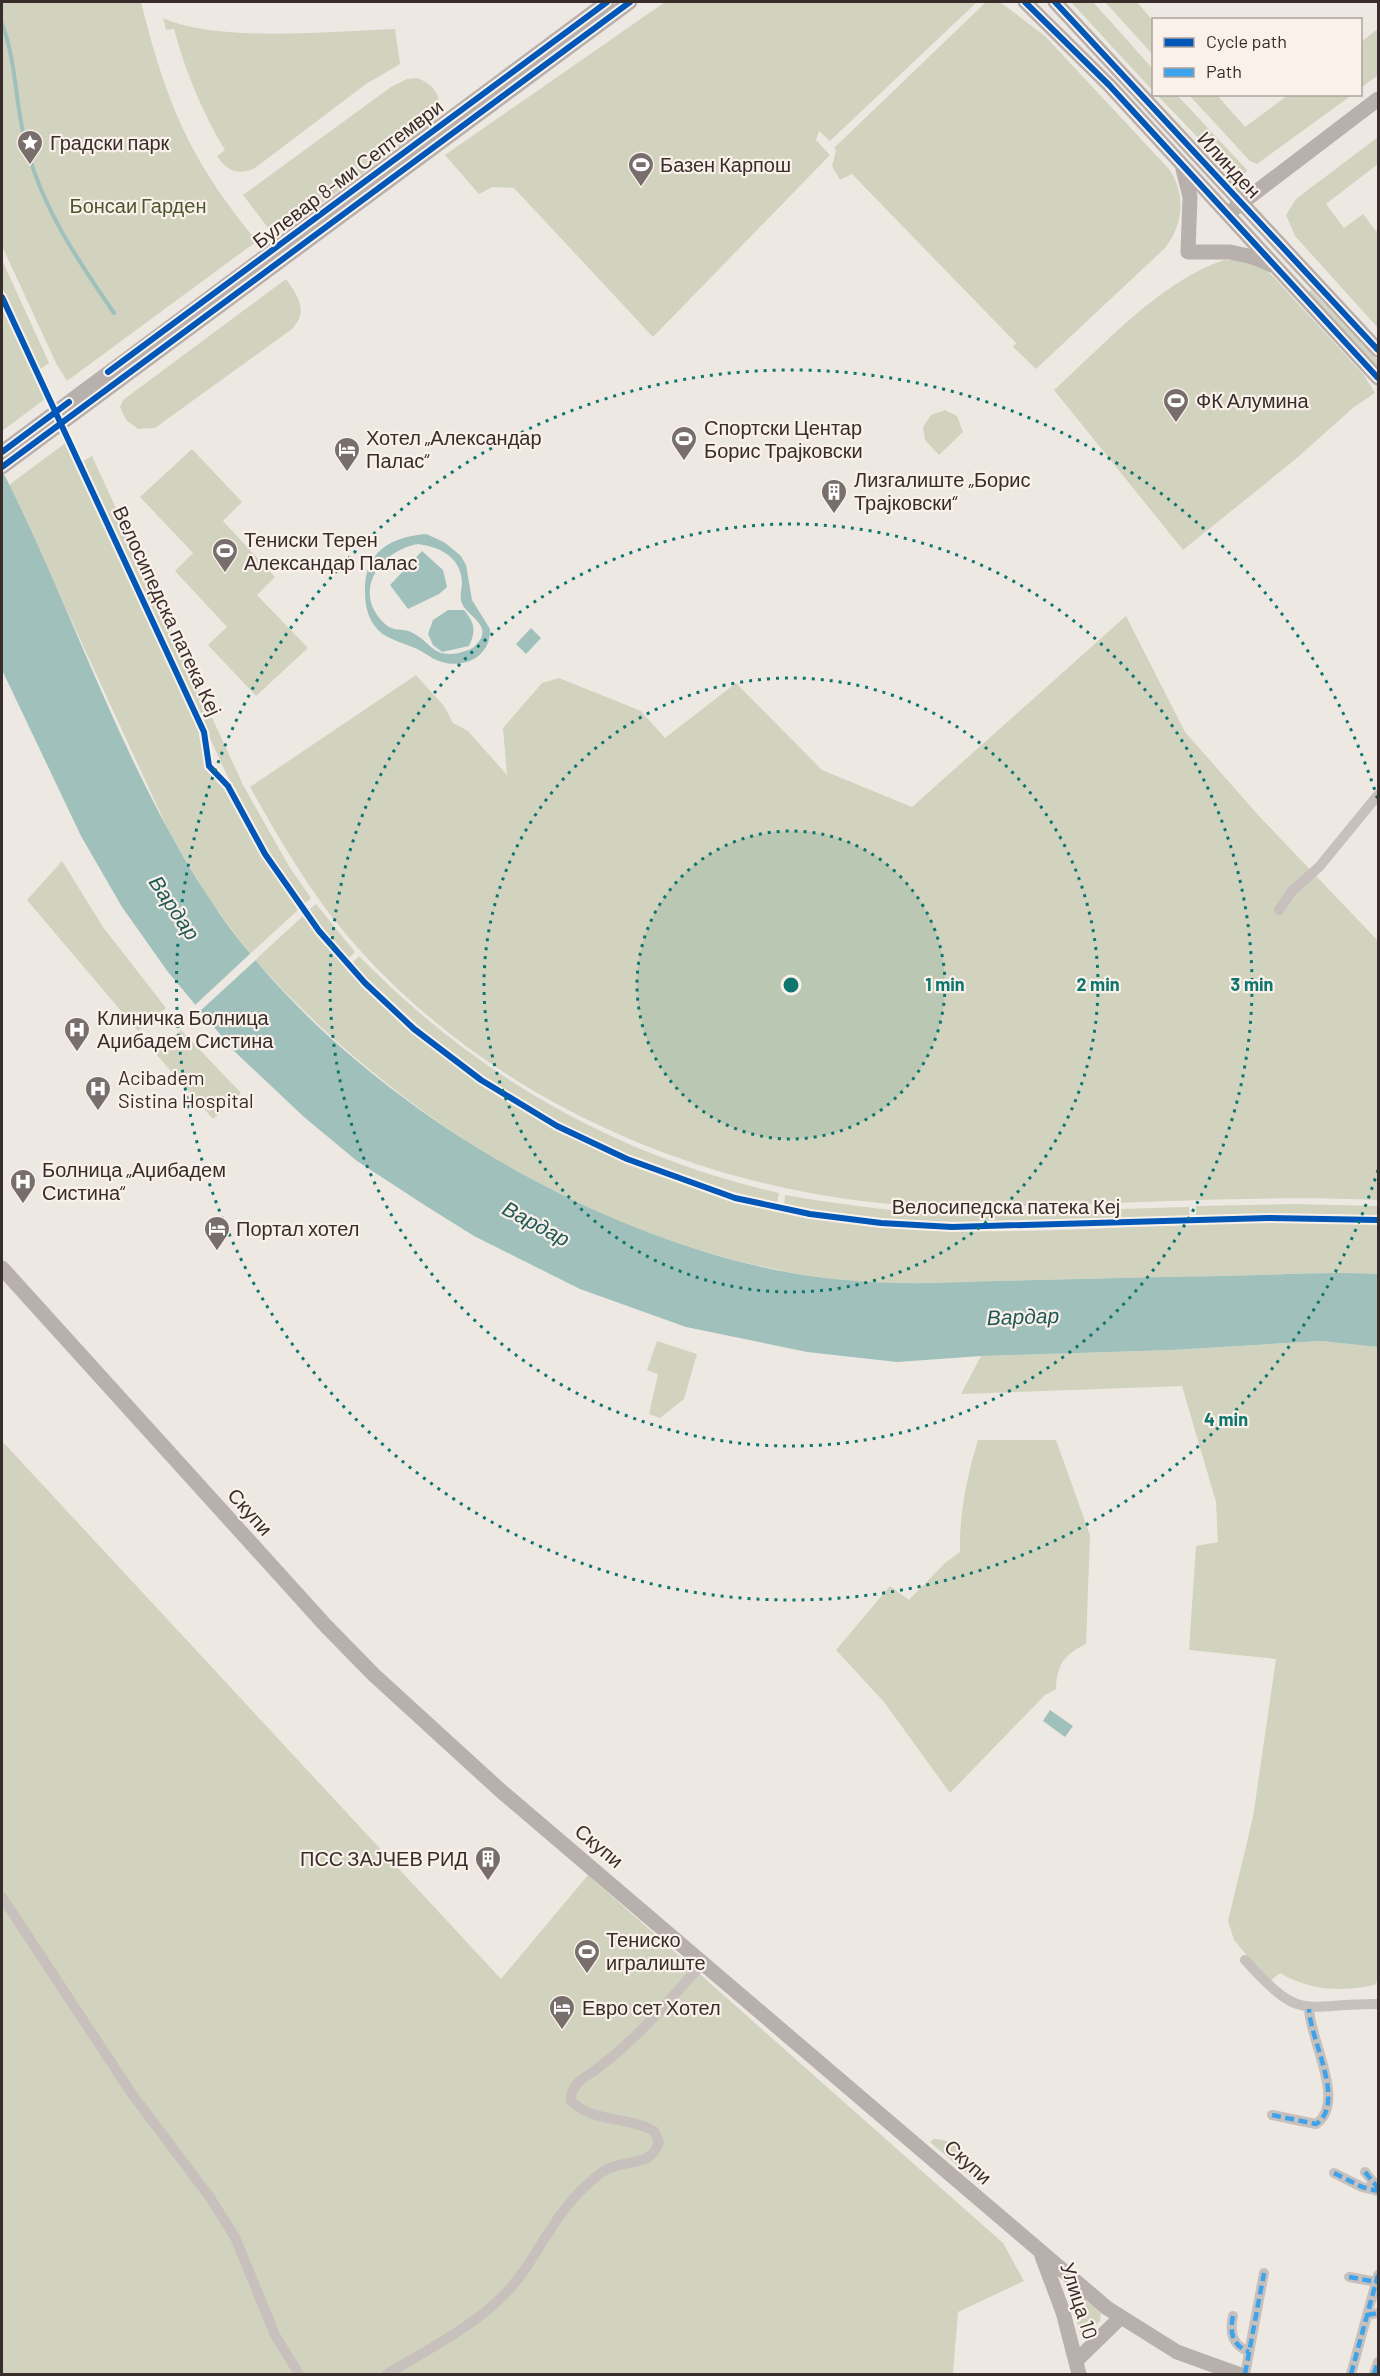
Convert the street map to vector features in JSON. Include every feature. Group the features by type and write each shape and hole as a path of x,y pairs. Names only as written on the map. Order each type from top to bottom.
{"street":[{"name":"Булевар 8-ми Септември","path":"2,452 71,407 247,277 607,2"},
{"name":"Булевар 8-ми Септември","path":"303,235 630,2"},
{"name":"Илинден","path":"1025,2 1176,157 1378,378"},
{"name":"Илинден","path":"1055,2 1378,350"},
{"path":"1229,214 1377,104"},
{"path":"1176,157 1184,172 1190,197 1188,252 1241,254 1266,262 1280,270"},
{"name":"Булевар 8-ми Септември","path":"2,467 71,407"},
{"path":"1279,910 1292,891 1319,867 1378,795"},
{"name":"Скупи","path":"2,1268 106,1381 224,1515 374,1675 501,1791 1041,2254 1120,2318 1177,2352 1238,2374"},
{"path":"2,1897 132,2094 209,2196 235,2237 275,2335 299,2374"},
{"path":"1245,1960 1283,1999 1310,2009 1378,2004"},
{"path":"387,2374 471,2323 504,2295 569,2200 594,2178 613,2167 642,2162 656,2152 659,2142 654,2132 630,2122 581,2111 571,2101 571,2092 582,2078 597,2069 644,2028 703,1963"},
{"path":"1272,2115 1316,2124 1328,2107 1329,2090 1312,2033 1310,2009"},
{"path":"1334,2173 1360,2192 1378,2189 1365,2172"},
{"name":"Улица 10","path":"1041,2254 1063,2312 1078,2368"},
{"path":"1245,2374 1264,2273"},
{"path":"1349,2277 1378,2278 1351,2374"},
{"path":"1367,2315 1378,2313"},
{"path":"1233,2316 1232,2337 1238,2346 1249,2352"},
{"name":"Улица 10","path":"1078,2368 1120,2318"},
{"path":"1374,2374 1378,2362"}],"green space":[{"name":"Бонсаи Гарден","path":"2,2 141,2 160,70 183,129 214,184 257,241 67,381 56,363 2,246"},
{"path":"665,2 977,2 830,141 819,131 816,140 830,155 653,337 514,188 492,187 479,194 445,155"},
{"path":"986,2 1000,2 1045,36 1169,169 1180,198 1181,208 1176,229 1165,248 1036,369 1013,347 1016,343 852,174 840,180 832,166 836,150 834,148"},
{"path":"1071,2 1093,2 1152,68 1152,90"},
{"path":"1105,2 1137,2 1152,20 1152,54"},
{"path":"163,18 186,26 213,31 244,33 276,34 395,29 400,64 366,84 255,168 238,172 225,165 217,156 225,150 195,92 174,29 166,30"},
{"path":"1376,30 1378,31 1378,75 1362,87 1362,41"},
{"path":"417,78 434,89 437,95 440,108 435,121 275,237 243,195 391,87 407,79"},
{"path":"1158,96 1178,96 1247,170 1246,173 1239,175 1230,171"},
{"path":"1190,96 1218,96 1245,127 1287,96 1351,96 1257,164 1250,161"},
{"path":"1378,137 1378,164 1326,204 1344,228 1363,214 1376,231 1378,230 1378,328 1295,236 1286,215 1296,199"},
{"path":"2,260 49,363 39,370 2,288"},
{"name":"ФК Алумина","path":"1224,260 1240,260 1266,269 1364,375 1375,393 1354,407 1297,458 1183,550 1054,390 1113,334 1155,299 1200,270"},
{"path":"286,279 298,298 301,310 292,329 155,428 138,429 126,420 120,407 123,400"},
{"path":"1311,290 1378,360 1378,367 1309,292"},
{"path":"2,307 45,399 2,431"},
{"path":"945,410 957,416 963,432 939,455 925,440 923,427 931,415"},
{"path":"68,441 197,724 206,770 225,789 261,854 298,910 250,954 209,899 169,832 9,485"},
{"name":"Тениски Терен Александар Палас","path":"192,449 242,502 223,521 275,577 257,595 308,648 256,696 208,645 227,627 175,571 193,553 140,497"},
{"path":"92,456 243,785 290,868 311,898 304,904 270,855 231,784 83,461"},
{"path":"1126,616 1185,732 1259,816 1378,941 1378,1200 1257,1199 932,1207 850,1200 768,1184 688,1161 610,1130 536,1092 466,1046 402,993 345,933 318,898 250,787 416,675 444,706 453,723 468,731 507,775 503,728 542,683 559,678 641,711 665,738 736,683 822,770 912,807"},
{"path":"62,861 103,927 166,1008 138,1031 27,900"},
{"path":"316,904 355,952 348,959 308,911"},
{"path":"303,916 364,986 433,1048 509,1101 590,1146 675,1182 764,1208 855,1224 948,1231 1056,1230 1271,1222 1378,1223 1378,1274 999,1281 907,1285 813,1276 722,1257 634,1227 549,1188 468,1142 391,1087 320,1026 255,960"},
{"path":"359,956 404,999 451,1038 500,1074 551,1105 605,1133 661,1157 719,1177 779,1193 777,1203 717,1188 658,1168 546,1115 494,1082 444,1046 352,963"},
{"path":"181,1030 241,1093 213,1119 156,1054"},
{"path":"785,1195 832,1203 927,1213 1028,1213 1189,1207 1190,1217 1037,1222 935,1221 834,1213 784,1205"},
{"path":"1293,1204 1378,1206 1378,1216 1329,1214 1196,1217 1196,1206"},
{"path":"657,1341 697,1354 684,1399 660,1418 649,1414 658,1374 647,1370"},
{"path":"1321,1341 1378,1347 1378,1978 1375,1985 1350,1989 1314,1987 1280,1973 1269,1982 1234,1940 1228,1921 1253,1817 1276,1659 1189,1650 1196,1546 1218,1542 1216,1502 1182,1386 961,1394 981,1356 1171,1350"},
{"path":"978,1440 1056,1440 1090,1535 1086,1644 1072,1652 1063,1661 1058,1673 1056,1689 1045,1695 950,1793 884,1702 836,1650 890,1586 909,1600 945,1563 960,1552 964,1496"},
{"path":"2,1441 501,1979 588,1875 1003,2243 1024,2281 958,2312 953,2374 2,2374"},
{"path":"934,2139 951,2143 967,2154 977,2169 982,2187 930,2142"},
{"path":"1065,2282 1101,2313 1100,2321 1082,2339"}],"water":[{"name":"Вардар","path":"2,470 149,793 176,845 207,895 261,967 327,1035 403,1097 486,1153 574,1201 665,1239 755,1265 844,1280 920,1283 1321,1273 1378,1274 1378,1347 1321,1341 1171,1350 981,1356 897,1362 807,1352 686,1327 580,1289 474,1236 426,1206 357,1161 304,1117 234,1051 168,972 122,907 81,836 2,670"},
{"path":"426,534 444,542 461,556 466,565 472,600 490,629 486,647 474,659 457,664 439,661 418,649 386,636 372,621 365,597 369,567 374,557 390,543","holes":["418,544 441,551 458,566 461,573 463,606 481,626 483,632 475,646 459,653 450,654 437,651 411,632 388,626 375,612 370,599 370,587 374,575 381,564 392,555"]},
{"path":"422,551 443,570 447,587 439,594 408,609 390,585"},
{"path":"448,610 464,610 472,623 473,636 469,646 442,652 433,645 428,634 433,620"},
{"path":"531,628 541,638 526,654 516,644"},
{"path":"1050,1710 1073,1726 1065,1737 1043,1721"}],"pier":[{"path":"252,952 258,958 199,1012 194,1006"}],"waterway":[{"path":"2,24 13,66 24,137 39,185 60,229 114,313"}],"marked path":[{"path":"1272,2115 1316,2124 1325,2114 1328,2087 1309,2009"},
{"path":"1365,2172 1378,2188"},
{"path":"1334,2173 1362,2187 1378,2191"},
{"path":"1245,2374 1264,2273"},
{"path":"1351,2374 1378,2275"},
{"path":"1349,2277 1377,2282"},
{"path":"1367,2315 1378,2313"},
{"path":"1233,2316 1234,2338 1239,2346 1249,2352"},
{"path":"1374,2374 1378,2362"}],"cycle path":[{"path":"108,372 607,2"},
{"path":"2,467 630,2"},
{"path":"1025,2 1109,85 1378,378"},
{"path":"1055,2 1378,350"},
{"name":"Велосипедска патека Кеј","path":"2,297 204,732 209,766 228,786 265,854 319,931 365,983 414,1029 481,1080 557,1126 627,1159 735,1198 810,1214 881,1223 952,1227 1268,1218 1378,1220"},
{"path":"2,452 69,402"}],"place":[{"name":"Градски парк","path":"30,166"},
{"name":"Базен Карпош","path":"641,188"},
{"name":"ФК Алумина","path":"1176,424"},
{"name":"Спортски Центар Борис Трајковски","path":"684,462"},
{"name":"Хотел „Александар Палас“","path":"347,473"},
{"name":"Лизгалиште „Борис Трајковски“","path":"834,515"},
{"name":"Тениски Терен Александар Палас","path":"225,574"},
{"name":"Клиничка Болница Аџибадем Систина","path":"77,1053"},
{"name":"Acibadem Sistina Hospital","path":"98,1112"},
{"name":"Болница „Аџибадем Систина“","path":"23,1205"},
{"name":"Портал хотел","path":"217,1252"},
{"name":"ПСС ЗАЈЧЕВ РИД","path":"488,1882"},
{"name":"Тениско игралиште","path":"587,1975"},
{"name":"Евро сет Хотел","path":"562,2031"}]}
